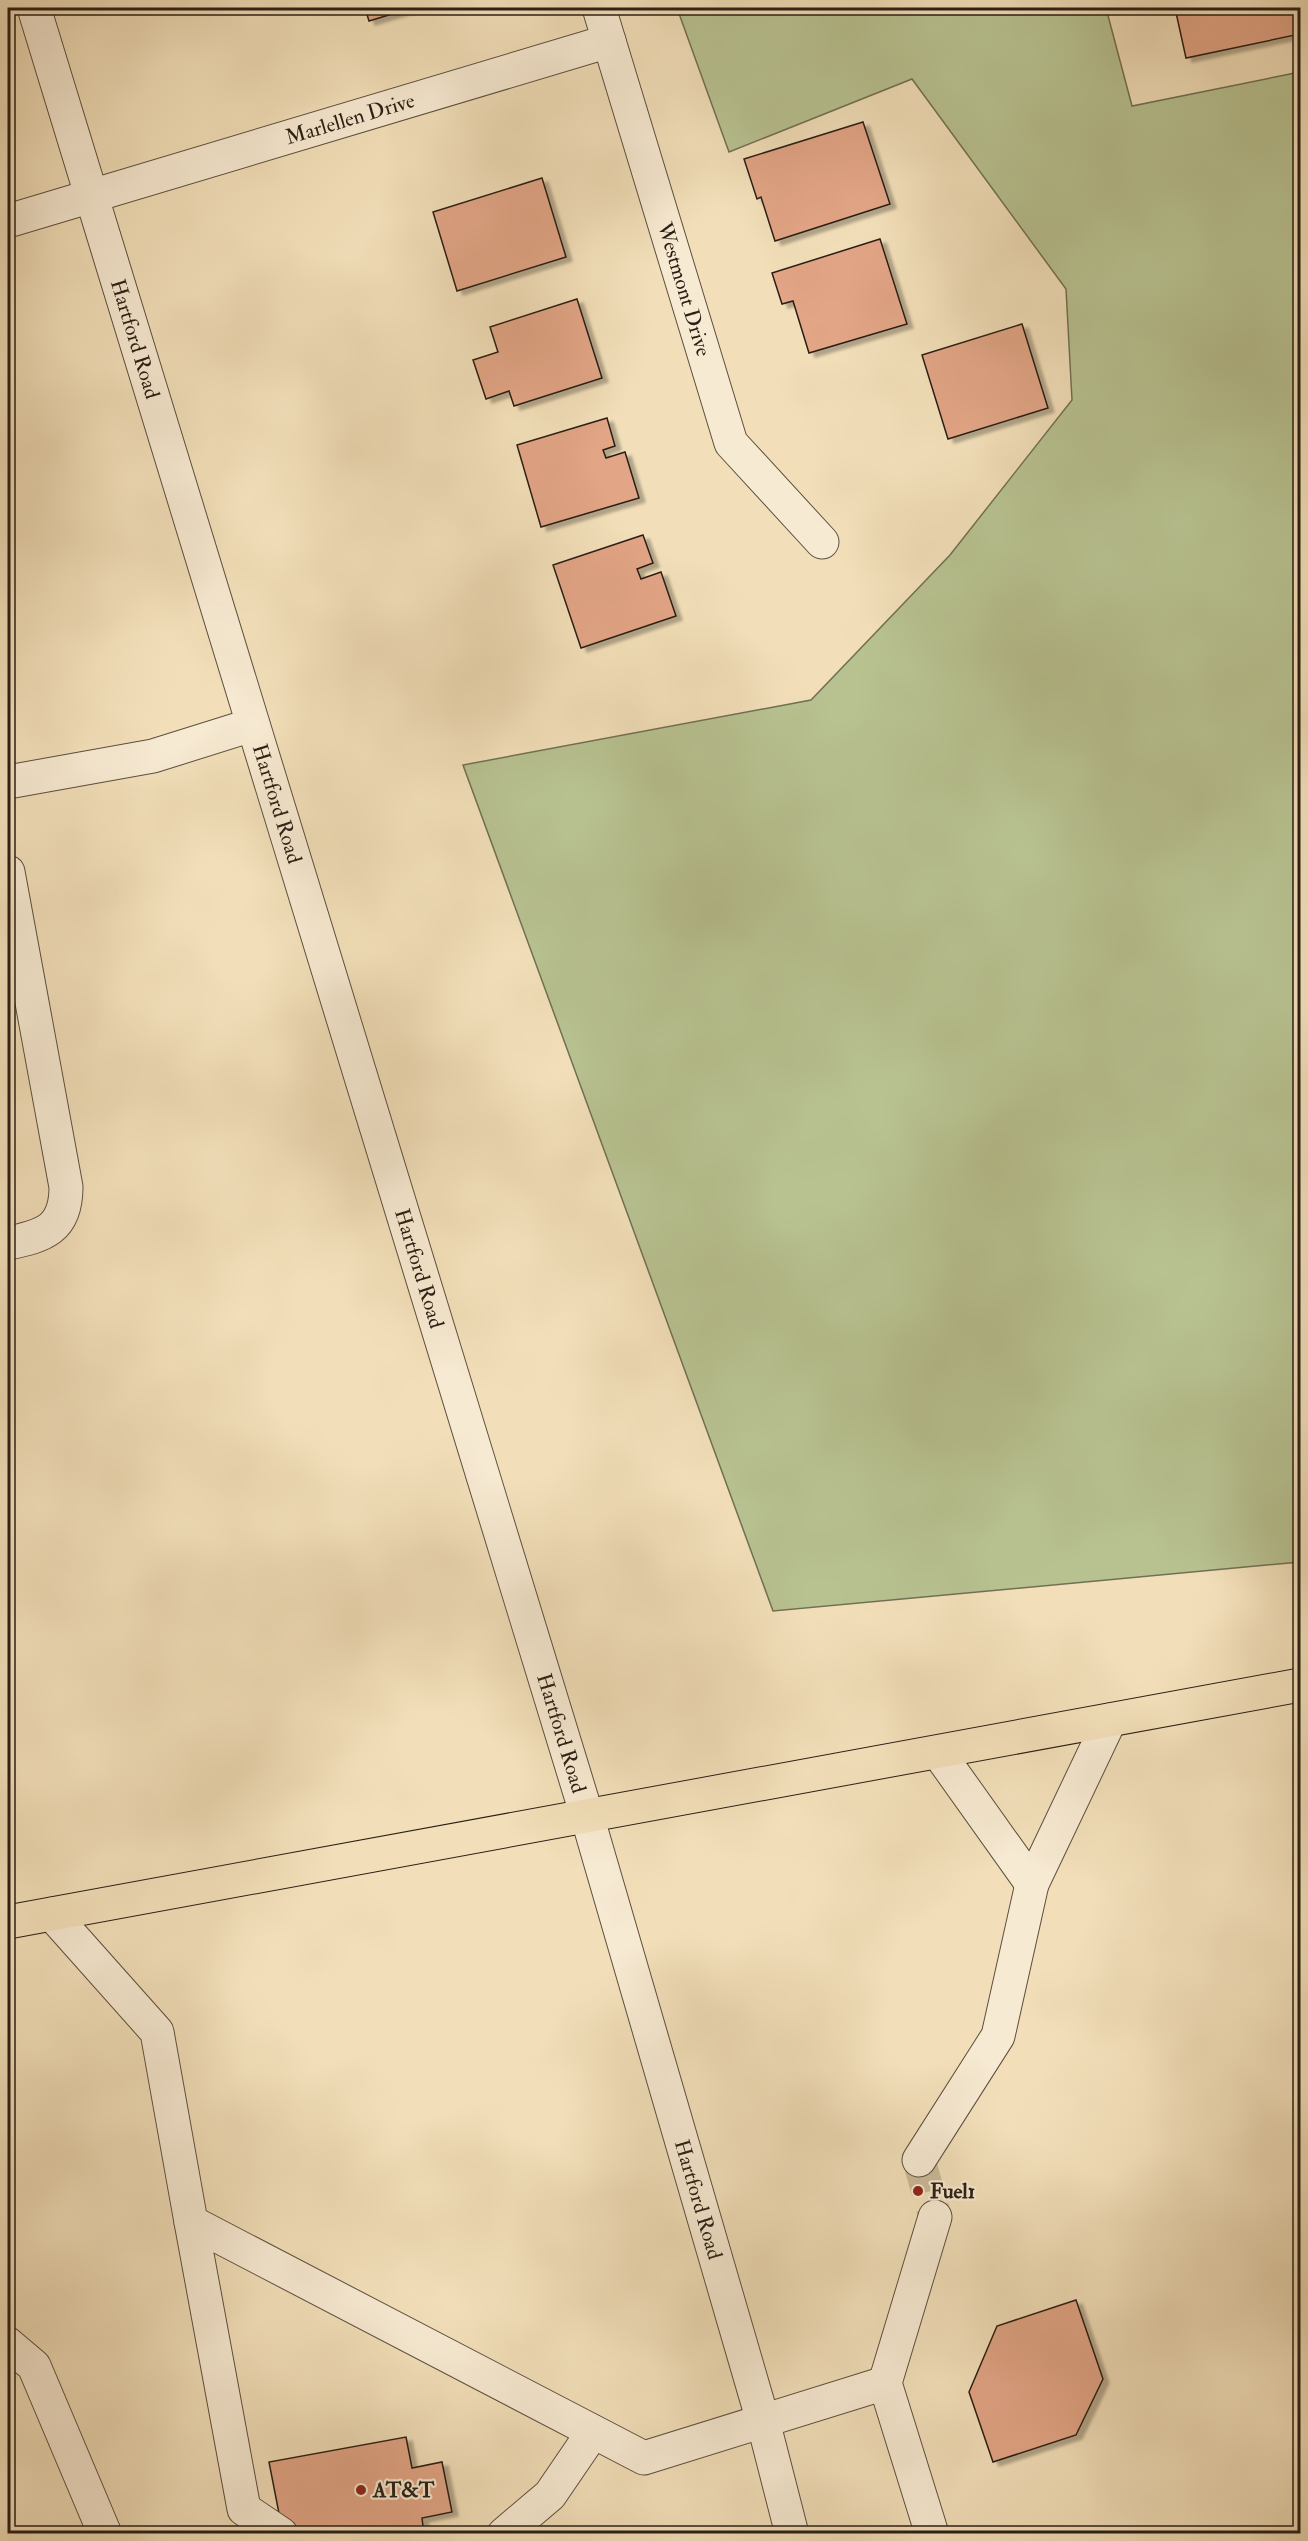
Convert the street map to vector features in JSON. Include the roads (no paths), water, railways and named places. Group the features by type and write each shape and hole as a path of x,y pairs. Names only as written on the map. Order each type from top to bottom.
{"highway":[{"path":"8,1922 1300,1685"}],"street":[{"name":"Hartford Road","path":"34,8 587,1816 763,2421 792,2534"},
{"name":"Westmont Drive","path":"599,8 731,443 822,542"},
{"name":"Marlellen Drive","path":"8,221 609,41"},
{"path":"8,782 153,756 252,725"},
{"path":"8,872 66,1187 66,1201 63,1214 44,1234 8,1243"},
{"path":"919,2160 998,2036 1032,1884 1110,1720"},
{"path":"938,1752 1032,1884"},
{"path":"52,1914 157,2032 244,2509 281,2534"},
{"path":"932,2534 885,2383 935,2217"},
{"path":"191,2222 644,2458 885,2383"},
{"path":"8,2344 34,2366 105,2534"},
{"path":"504,2534 550,2495 593,2432"}],"tunnel":[{"path":"919,2160 935,2217"}],"place":[{"name":"Fuel1","path":"918,2191"},
{"name":"AT&T","path":"361,2490"}]}
